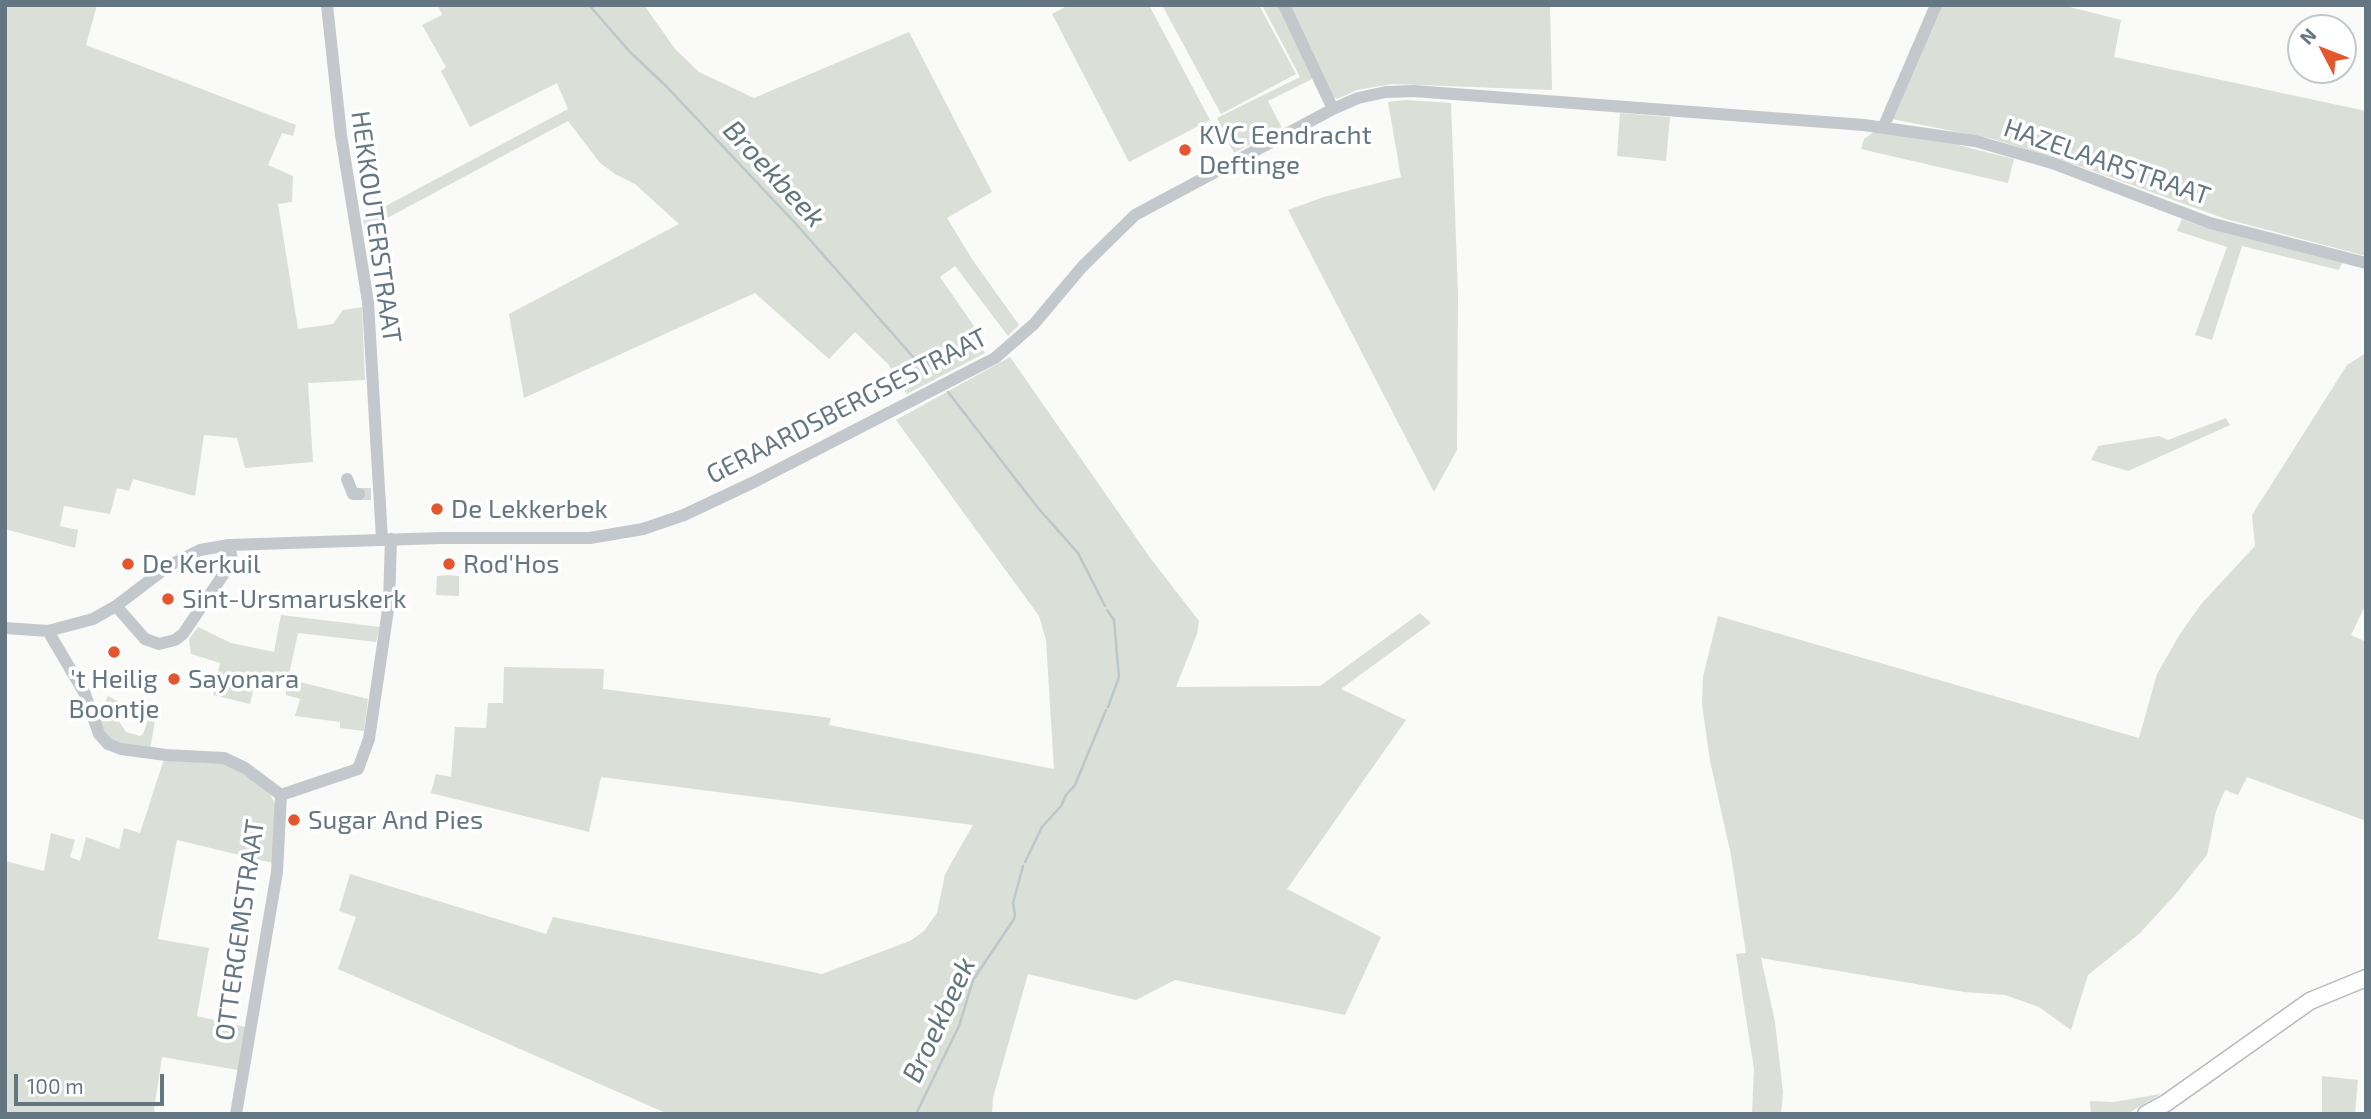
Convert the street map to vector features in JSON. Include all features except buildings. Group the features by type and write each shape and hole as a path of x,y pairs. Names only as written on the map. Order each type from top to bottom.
{"main road":[{"path":"2146,1114 2166,1103 2310,1001 2366,978"}],"street":[{"name":"HEKKOUTERSTRAAT","path":"327,5 341,135 367,291 370,494 387,539"},
{"path":"1284,5 1333,109"},
{"path":"1883,128 1936,5"},
{"name":"GERAARDSBERGSESTRAAT","path":"5,628 48,631 79,624 116,606 160,571 180,559 200,550 229,545 387,539 590,538 643,529 684,514 754,482 995,358 1034,324 1083,267 1135,215 1333,109 1370,94 1397,91 1662,110"},
{"name":"HAZELAARSTRAAT","path":"1662,110 1883,128 1975,141 2052,163 2210,223 2366,263"},
{"path":"347,478 353,494 370,494"},
{"name":"OTTERGEMSTRAAT","path":"281,794 358,769 369,739 389,603 387,539"},
{"path":"116,606 145,639 159,643 175,640 183,634 223,575 232,559 229,545"},
{"name":"OTTERGEMSTRAAT","path":"48,631 85,694 99,734 108,744 121,749 166,755 223,758 246,768 281,794"},
{"name":"OTTERGEMSTRAAT","path":"236,1114 277,872 281,794"}],"shaded area":[{"path":"5,5 97,5 86,45 296,125 293,136 282,133 268,165 293,176 292,202 278,204 298,329 333,324 343,310 362,307 365,380 308,383 313,462 245,468 237,438 204,435 195,496 133,479 129,491 117,488 110,514 64,506 60,526 78,530 75,548 5,529"},
{"path":"438,5 644,5 675,49 699,72 754,98 909,32 992,192 947,218 972,259 1019,325 1008,336 955,266 940,277 976,329 971,333 985,353 907,394 888,364 855,332 829,359 755,293 524,398 509,314 679,224 635,184 600,163 568,121 365,230 363,218 568,109 557,83 470,127 441,71 446,67 422,25 442,15"},
{"path":"1069,5 1149,5 1210,120 1129,162 1052,14"},
{"path":"1162,5 1259,5 1296,74 1221,114"},
{"path":"1262,5 1279,5 1314,78 1268,101 1282,128 1234,153 1217,118 1300,77"},
{"path":"1289,5 1550,5 1552,90 1392,84 1357,90 1337,99 1331,95"},
{"path":"1941,5 2062,5 2121,20 2114,57 2366,111 2366,256 2226,219 2085,168 1993,139 1892,119"},
{"path":"1406,100 1451,103 1458,294 1457,450 1434,492 1288,210 1324,197 1401,177 1388,102"},
{"path":"1620,113 1670,117 1666,161 1617,156"},
{"path":"1875,131 1950,143 2014,159 2008,183 1861,149 1864,139"},
{"path":"2182,219 2203,227 2342,263 2339,270 2242,246 2212,340 2195,335 2227,247 2177,231"},
{"path":"2366,353 2366,604 2351,635 2366,642 2366,821 2247,777 2238,795 2225,790 2216,811 2207,855 2139,934 2088,975 2071,1030 2039,1007 2005,995 1964,992 1761,958 1775,1022 1783,1092 1781,1114 1752,1114 1754,1069 1736,954 1746,953 1731,855 1710,761 1702,704 1703,677 1718,616 2139,738 2157,674 2180,634 2202,603 2255,546 2252,515 2347,365"},
{"path":"1010,357 1151,559 1199,621 1197,634 1176,687 1320,686 1420,613 1431,623 1341,689 1406,720 1287,889 1381,937 1345,1015 1175,980 1136,1000 1028,974 993,1098 992,1114 668,1114 338,969 356,917 339,911 350,874 546,934 553,917 822,974 910,941 924,931 937,913 945,874 973,825 601,777 589,832 431,793 436,774 451,777 455,727 486,728 488,703 503,703 504,667 604,669 603,689 831,718 829,725 1054,769 1046,640 1039,616 896,420"},
{"path":"2226,418 2230,425 2128,471 2091,460 2098,446 2159,436 2168,440"},
{"path":"437,576 459,576 459,596 436,595"},
{"path":"281,615 380,627 376,642 298,633 288,679 368,699 364,731 340,728 340,722 295,716 300,699 286,695 286,680 257,673 250,704 213,695 220,663 191,654 189,639 198,627 231,643 274,652"},
{"path":"108,696 123,704 118,720 126,732 140,736 148,720 155,722 150,749 107,738 99,725 99,714"},
{"path":"164,759 226,763 268,790 275,804 273,863 177,840 158,939 209,948 197,1016 245,1027 238,1070 162,1057 155,1114 5,1114 5,861 44,871 51,833 75,840 70,857 80,861 86,837 119,849 124,828 140,833"},
{"path":"2322,1076 2358,1080 2355,1114 2322,1114"},
{"path":"2161,1094 2127,1114 2091,1114 2090,1101 2113,1102"}],"waterway":[{"name":"Broekbeek","path":"589,5 630,52 665,85 797,225 914,358 925,359 931,366"},
{"name":"Broekbeek","path":"948,392 1038,508 1078,553 1105,606"},
{"name":"Broekbeek","path":"1107,610 1114,620 1119,677 1108,707"},
{"name":"Broekbeek","path":"1025,862 1042,827 1075,785 1106,710"},
{"name":"Broekbeek","path":"916,1114 959,1026 973,980 1014,919 1013,903 1023,866"}],"tunnel":[{"path":"359,494 372,494"}],"place":[{"name":"KVC Eendracht Deftinge","path":"1185,150"},
{"name":"De Lekkerbek","path":"437,509"},
{"name":"De Kerkuil","path":"128,564"},
{"name":"Rod'Hos","path":"449,564"},
{"name":"Sint-Ursmaruskerk","path":"168,599"},
{"name":"'t Heilig Boontje","path":"114,652"},
{"name":"Sayonara","path":"174,679"},
{"name":"Sugar And Pies","path":"294,820"}]}
